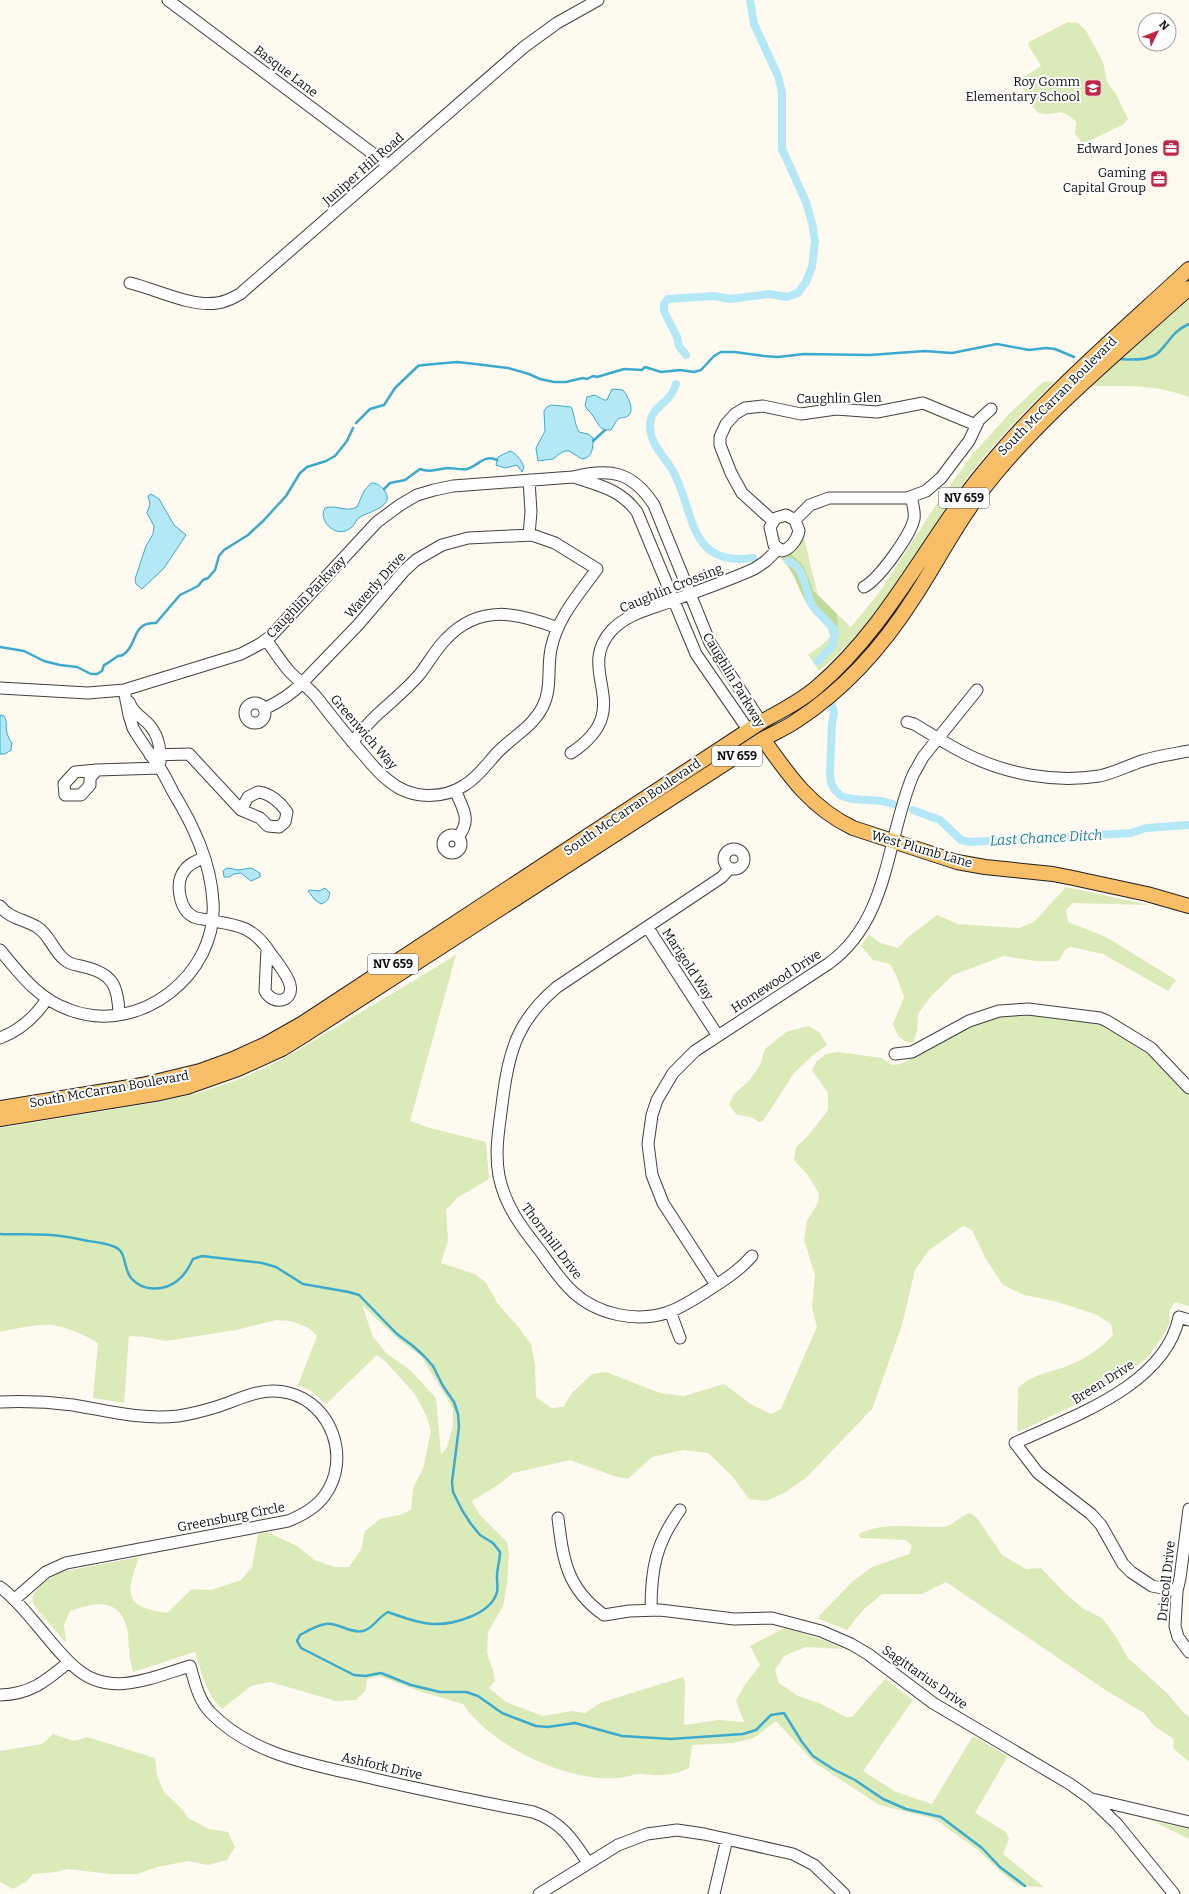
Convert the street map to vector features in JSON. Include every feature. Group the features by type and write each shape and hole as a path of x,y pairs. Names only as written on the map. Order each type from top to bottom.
{"main road":[{"name":"South McCarran Boulevard","path":"0,1108 176,1078 233,1059 266,1044 310,1019 761,722 795,703 842,664 879,622 962,501 1003,448 1050,399 1189,269"},
{"name":"South McCarran Boulevard","path":"0,1119 180,1088 206,1081 264,1058 306,1034 763,739 795,722 810,711 860,667 898,621 958,525 991,478 1052,413 1189,288"},
{"name":"Caughlin Parkway","path":"749,731 763,739 765,734 761,722"},
{"name":"West Plumb Lane","path":"763,739 798,786 824,812 853,828 958,862 985,867 1073,878 1147,894 1189,906"}],"street":[{"name":"Basque Lane","path":"168,0 388,165"},
{"name":"Juniper Hill Road","path":"130,283 195,302 212,304 228,301 249,286 524,47 557,23 598,0"},
{"name":"Caughlin Glen","path":"773,521 742,493 731,473 720,445 720,437 726,424 735,414 745,408 763,406 801,414 836,410 877,412 923,403 976,425"},
{"path":"795,520 810,505 829,498 911,497 926,491 937,483 969,441 982,416 991,409"},
{"name":"Caughlin Parkway","path":"0,688 88,693 124,690 237,655 266,640 288,619 377,522 400,505 417,495 444,488 573,477 592,472 608,471 627,478 643,490 658,513 689,594 710,643 761,722"},
{"name":"Caughlin Parkway","path":"573,477 615,491 633,506 644,526 696,654 749,731"},
{"path":"529,480 531,512 529,535"},
{"path":"864,587 870,584 881,573 910,530 914,518 914,506 911,497"},
{"path":"783,515 790,516 795,520 798,528 797,538 785,550 778,549 774,545 770,530 773,521 783,515"},
{"name":"Waverly Drive","path":"264,709 282,701 302,683 361,622 404,571 428,552 442,545 468,538 529,535 554,543 597,569"},
{"name":"Caughlin Crossing","path":"571,753 590,738 602,719 604,697 599,674 599,658 607,636 623,621 754,569 766,561 778,549"},
{"name":"Greenwich Way","path":"266,640 290,672 317,698 352,742 381,775 399,788 411,793 432,796 456,790 474,778 505,745 531,724 538,715 547,696 549,684 549,658 558,628 568,608 597,569"},
{"path":"352,742 377,715 419,675 447,637 465,624 489,615 503,614 528,617 558,628"},
{"path":"124,690 134,712 149,724 158,739 155,755"},
{"path":"0,950 27,982 47,999 70,1010 100,1016 119,1014 148,1007 161,1000 186,979 202,954 211,928 213,902 204,857 191,823 160,768 155,755 140,739 129,715 124,690"},
{"name":"Homewood Drive","path":"716,1285 660,1197 652,1175 648,1144 652,1115 664,1086 684,1061 718,1036 828,964 848,948 858,935 873,909 913,775 923,757 977,690"},
{"path":"907,722 914,724 965,754 994,766 1010,771 1053,777 1075,778 1099,776 1149,759 1189,751"},
{"path":"140,739 153,729"},
{"path":"155,755 189,754 241,810"},
{"path":"97,770 160,768"},
{"path":"456,790 467,822 464,830 458,837"},
{"path":"204,857 192,863 182,872 180,879 180,898 188,914 194,918 246,928 260,939 267,948"},
{"name":"Thornhill Drive","path":"729,869 722,877 648,928 557,987 534,1008 517,1036 507,1066 497,1145 497,1160 503,1191 516,1219 564,1283 574,1293 598,1308 624,1316 652,1316 670,1312 685,1305 716,1285 735,1272 752,1256"},
{"path":"0,906 5,913 38,927 65,960 72,964 96,970 108,977 114,983 117,991 119,1014"},
{"name":"Marigold Way","path":"648,928 718,1036"},
{"path":"0,1038 16,1030 30,1020 38,1013 47,999"},
{"path":"896,1054 912,1052 968,1021 985,1015 999,1011 1028,1009 1100,1018 1107,1021 1151,1048 1189,1088"},
{"path":"670,1312 680,1338"},
{"name":"Breen Drive","path":"1177,1591 1152,1586 1131,1572 1123,1564 1101,1525 1091,1514 1038,1473 1015,1443 1084,1412 1150,1369 1167,1348 1184,1318"},
{"name":"Greensburg Circle","path":"0,1402 44,1402 128,1415 159,1417 197,1413 258,1392 279,1391 300,1397 318,1410 331,1429 337,1451 337,1464 330,1486 317,1504 299,1517 288,1521 66,1563 46,1572 15,1599"},
{"name":"Driscoll Drive","path":"1189,1509 1185,1579 1177,1591 1175,1628 1178,1637 1189,1652"},
{"path":"651,1609 651,1581 658,1549 671,1523 680,1510"},
{"name":"Sagittarius Drive","path":"558,1518 562,1555 570,1578 586,1600 604,1615 651,1609 680,1611 734,1619 772,1618 836,1637 868,1654 933,1703 1070,1784 1091,1799 1117,1824 1174,1894"},
{"path":"0,1587 15,1599 69,1662 43,1683 34,1688 12,1695 0,1695"},
{"name":"Ashfork Drive","path":"69,1662 84,1675 95,1680 119,1685 139,1682 190,1666 199,1694 210,1712 236,1734 257,1746 296,1760 429,1791 533,1812 552,1820 562,1827 571,1837 588,1863"},
{"path":"1091,1799 1189,1822"},
{"path":"539,1894 588,1863 632,1838 654,1833 688,1831 793,1854 820,1870 844,1894"},
{"path":"714,1894 727,1839"}],"green space":[{"path":"1068,22 1078,23 1086,31 1103,62 1107,82 1116,94 1128,119 1124,124 1085,143 1081,142 1075,134 1076,122 1070,117 1061,113 1039,113 1032,106 1020,82 1021,79 1041,66 1028,45 1029,42"},
{"path":"1189,299 1189,397 1153,388 1129,386 1091,386"},
{"path":"1055,381 1016,421 968,477 878,610 860,632 819,671 808,655 825,643 833,633 836,627 837,614 851,627 879,593 932,511 972,455 1009,414 1043,382"},
{"path":"803,534 818,595 789,552"},
{"path":"789,552 803,565 814,591 837,614 837,629 830,635 825,623 806,602 791,571 782,559"},
{"path":"1066,887 1150,905 1073,903 1066,910 1068,922 1106,937 1176,980 1168,991 1103,954 1071,947 1066,949 1058,961 1036,961 1004,956 953,975 931,996 918,1014 917,1031 913,1042 906,1042 898,1036 893,1024 904,997 896,975 890,964 873,960 861,946 869,934 880,943 898,948 907,938 937,915 958,924 1019,928 1034,922"},
{"path":"456,955 410,1121 430,1128 486,1142 489,1179 457,1198 446,1210 448,1241 441,1263 475,1274 486,1283 498,1304 531,1344 535,1366 536,1397 551,1408 563,1407 572,1393 592,1374 606,1372 660,1393 684,1396 724,1384 752,1405 771,1414 781,1409 817,1327 812,1307 815,1275 804,1240 807,1221 818,1203 819,1193 807,1174 794,1160 796,1147 808,1136 828,1110 828,1093 812,1070 817,1061 826,1054 838,1052 882,1058 892,1065 901,1064 972,1025 989,1018 1023,1012 1093,1021 1110,1028 1146,1051 1189,1096 1189,1306 1175,1302 1169,1312 1170,1322 1163,1336 1147,1358 1123,1377 1089,1398 1018,1432 1018,1388 1037,1376 1065,1367 1094,1352 1113,1335 1111,1324 1095,1314 1054,1301 1024,1295 1003,1285 986,1259 972,1230 963,1226 929,1250 915,1270 902,1325 872,1409 806,1478 784,1493 766,1501 749,1499 732,1476 708,1453 683,1450 652,1457 628,1479 614,1476 570,1460 513,1473 498,1485 472,1501 479,1514 507,1542 509,1554 507,1584 503,1606 488,1632 487,1653 495,1681 489,1688 506,1702 543,1716 572,1711 585,1713 600,1703 683,1677 685,1683 684,1725 719,1720 744,1722 736,1701 744,1686 760,1665 750,1646 784,1628 824,1640 843,1649 806,1647 784,1656 775,1670 779,1683 798,1696 819,1703 846,1717 852,1717 885,1679 913,1700 863,1771 896,1792 932,1804 973,1736 1008,1756 975,1813 1006,1832 1009,1839 1003,1854 1044,1887 1019,1886 1003,1874 978,1850 935,1819 879,1805 814,1762 776,1721 754,1738 733,1743 692,1745 689,1768 672,1774 640,1774 620,1778 597,1778 576,1774 554,1767 511,1747 492,1734 463,1704 419,1691 379,1676 367,1679 365,1691 356,1700 336,1701 270,1682 251,1686 222,1709 208,1690 195,1652 133,1672 129,1655 128,1631 123,1618 118,1611 104,1604 96,1604 70,1611 64,1625 66,1643 33,1604 34,1594 37,1589 51,1577 61,1572 139,1557 132,1581 132,1597 135,1602 142,1607 167,1613 192,1589 211,1590 241,1580 252,1567 258,1534 267,1532 297,1546 314,1560 335,1567 349,1567 361,1550 365,1531 380,1519 399,1515 411,1510 413,1488 423,1469 431,1431 426,1415 415,1394 385,1361 377,1355 326,1404 311,1391 298,1385 317,1336 309,1328 291,1321 276,1320 236,1330 166,1341 129,1336 124,1403 93,1398 98,1343 93,1340 70,1329 52,1325 32,1326 0,1332 0,1128 158,1102 198,1093 237,1080 265,1068 293,1053","holes":["362,1305 398,1339 421,1356 453,1410 453,1425 447,1447 441,1455 436,1398 410,1370 387,1354 373,1337"]},
{"path":"808,1026 819,1032 827,1045 813,1055 794,1073 763,1121 759,1122 751,1117 737,1115 729,1105 734,1094 749,1081 760,1065 765,1049 786,1032"},
{"path":"970,1513 977,1518 1002,1555 1026,1569 1041,1568 1082,1608 1102,1618 1116,1637 1128,1658 1167,1693 1189,1717 1189,1762 1173,1748 1174,1739 1154,1726 1144,1713 1107,1691 946,1582 922,1594 882,1594 863,1610 847,1630 819,1619 819,1616 853,1581 872,1567 909,1554 912,1546 906,1540 860,1538 859,1534 869,1530 889,1526 943,1527"},
{"path":"53,1734 74,1741 87,1737 155,1758 157,1775 164,1792 183,1810 188,1818 209,1829 228,1832 235,1847 227,1860 208,1865 188,1861 157,1867 138,1874 110,1874 68,1869 56,1872 33,1874 26,1882 13,1889 0,1882 0,1751 42,1744"},
{"path":"1152,1821 1189,1829 1189,1839 1185,1837"}],"water":[{"path":"612,389 623,390 627,396 631,411 626,417 617,420 611,430 607,430 600,426 585,406 587,397 595,395 607,400"},
{"path":"551,405 571,407 579,432 588,434 593,438 592,452 588,457 582,459 569,451 565,451 553,459 538,461 536,448 545,431 544,411"},
{"path":"510,451 522,462 524,467 522,472 517,465 505,468 496,465 498,457"},
{"path":"371,483 375,483 384,490 387,500 384,504 380,508 359,518 352,527 345,531 341,532 331,529 326,523 324,517 323,512 325,508 333,507 353,509 357,507 364,491"},
{"path":"151,494 159,499 174,525 186,535 164,568 142,589 136,584 135,579 146,546 153,534 154,526 147,513 150,504 148,496"},
{"path":"0,715 4,716 5,718 8,737 12,743 11,750 5,754 0,754"},
{"path":"227,868 239,870 251,868 260,873 260,877 251,881 241,873 224,877 223,871"},
{"path":"325,888 330,895 326,901 321,904 315,900 308,891 319,891"}],"waterway":[{"name":"Last Chance Ditch","path":"686,355 679,346 677,337 664,311 664,304 668,299 714,296 730,299 770,294 787,297 798,293 806,282 812,267 815,241 812,223 806,202 782,149 782,92 778,76 754,24 750,0"},
{"path":"1120,359 1141,359 1155,355 1163,348 1175,333 1189,324"},
{"path":"356,423 370,409 384,405 395,388 418,366 423,365 457,362 475,364 508,368 540,379 554,382 566,382 583,378 587,379 593,376 597,377 624,369 642,370 645,367 661,372 680,370 694,372 701,370 714,356 721,352 735,352 778,357 804,354 870,355 925,351 952,353 997,344 1029,350 1046,348 1055,349 1074,357"},
{"name":"Last Chance Ditch","path":"676,384 670,396 657,409 651,418 650,432 652,439 674,473 691,520 697,534 705,546 716,554 732,559 753,558"},
{"path":"0,647 24,651 44,661 77,667 91,674 97,674 102,671 104,665 128,650 142,626 156,623 180,595 198,586 203,580 208,578 215,570 219,556 224,550 248,535 264,520 286,496 300,473 307,467 326,461 335,456 347,441 353,428"},
{"path":"593,441 605,430"},
{"path":"384,489 390,483 405,480 420,469 431,471 448,468 467,469 488,458 497,460"},
{"name":"Last Chance Ditch","path":"788,561 798,568 804,579 811,603 816,611 830,624 835,632 833,645 818,661"},
{"name":"Last Chance Ditch","path":"832,706 834,713 832,724 830,772 831,783 835,790 841,796 852,799 882,801 893,804"},
{"name":"Last Chance Ditch","path":"913,810 940,820 961,840 969,842 1131,833 1146,828 1189,825"},
{"path":"0,1234 53,1235 102,1243 115,1247 119,1249 123,1256 131,1278 141,1286 147,1288 159,1288 171,1285 185,1274 193,1259 202,1256 262,1263 276,1267 303,1284 359,1295 397,1334 413,1346 433,1366 443,1386 454,1402 458,1414 459,1427 452,1482 453,1492 471,1524 480,1535 493,1543 500,1552 497,1574 497,1592 487,1607 470,1617 450,1623 432,1624 420,1622 409,1620 388,1612 367,1630 363,1631 353,1631 331,1624 312,1628 300,1635 297,1641 301,1648 354,1675 365,1676 381,1673 411,1685 440,1692 466,1692 478,1696 502,1713 536,1726 548,1727 575,1723 622,1736 671,1739 743,1734 756,1730 771,1715 784,1713 802,1742 813,1756 833,1769 855,1780 883,1799 906,1809 941,1817 982,1848 1000,1867 1025,1886"}],"place":[{"name":"Roy Gomm Elementary School","path":"1093,88"},
{"name":"Edward Jones","path":"1171,148"},
{"name":"Gaming Capital Group","path":"1159,179"}]}
